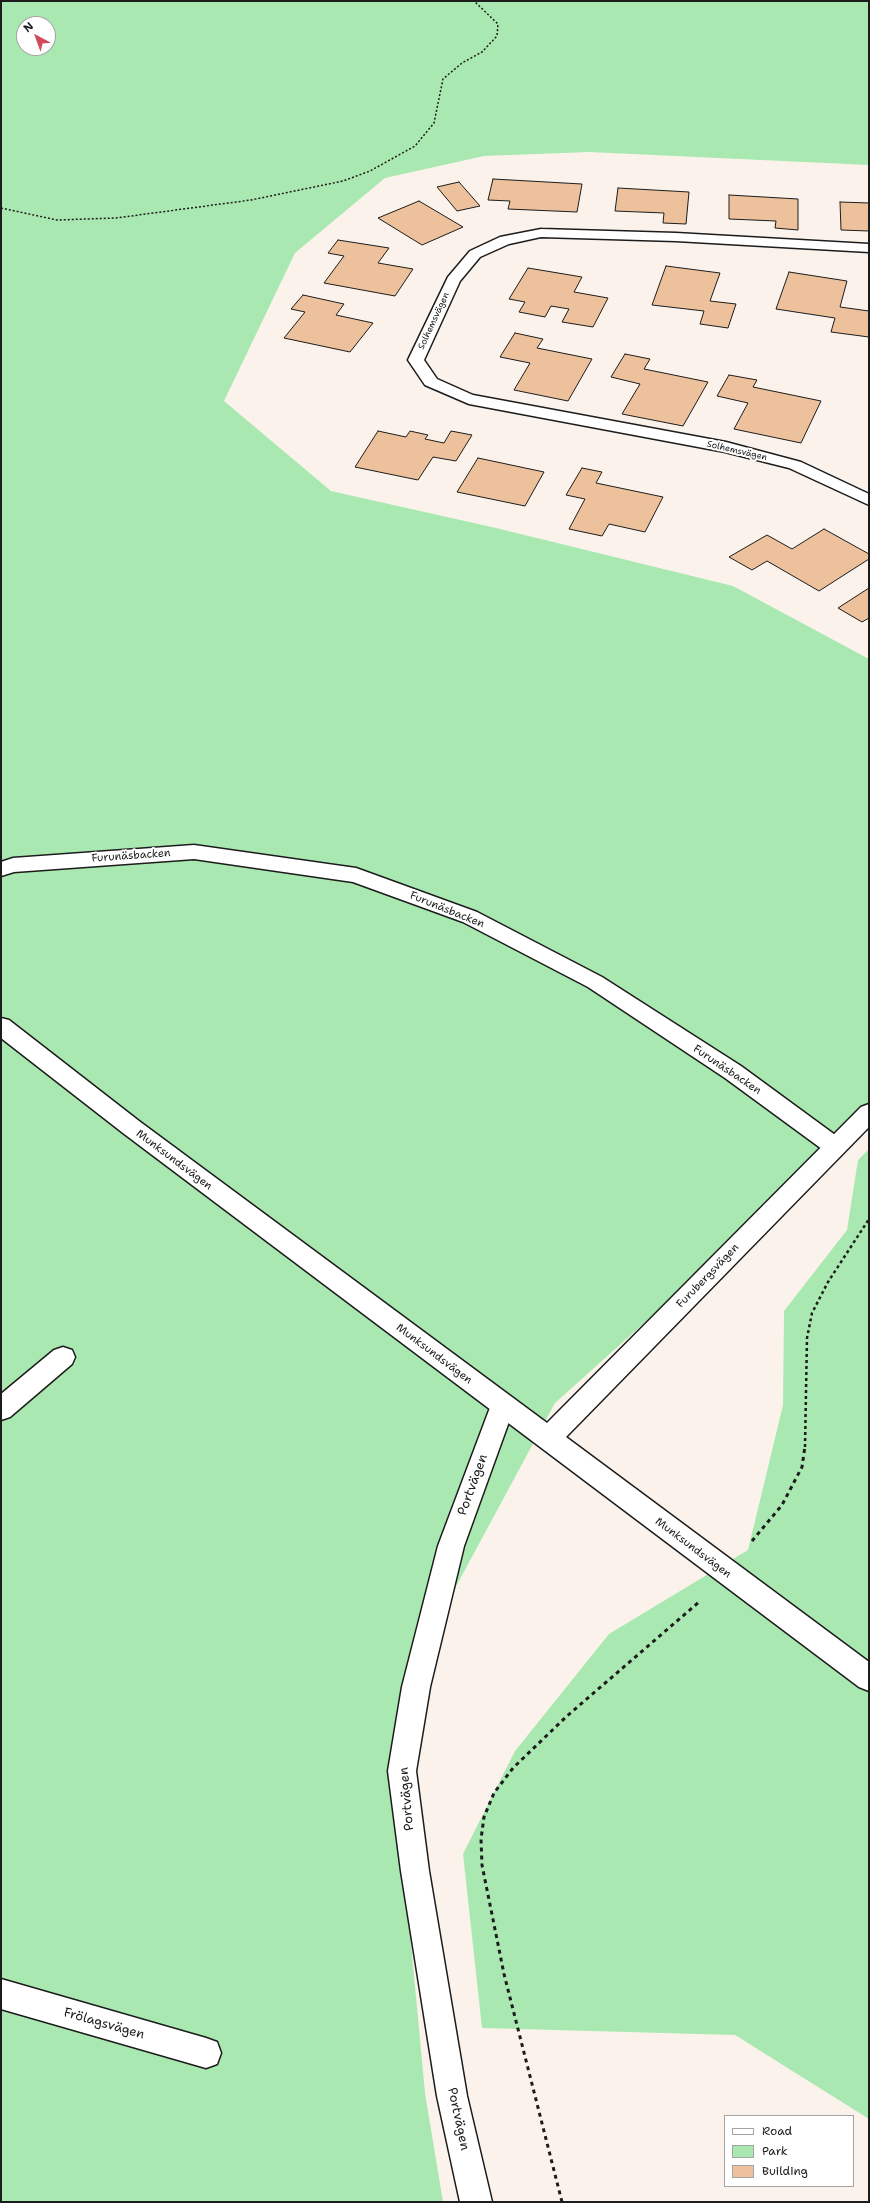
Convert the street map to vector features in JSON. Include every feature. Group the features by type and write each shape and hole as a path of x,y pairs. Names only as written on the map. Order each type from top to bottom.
{"street":[{"name":"Solhemsvägen","path":"869,248 676,237 541,233 505,240 475,254 452,280 416,360 431,382 469,399 726,447 795,465 869,500"},
{"name":"Furunäsbacken","path":"1,869 13,865 194,852 356,875 470,917 595,982 733,1072 834,1146"},
{"name":"Munksundsvägen","path":"1,1026 131,1127 869,1678"},
{"name":"Furubergsvägen","path":"548,1439 834,1146 869,1113"},
{"path":"1,1409 63,1356"},
{"name":"Portvägen","path":"476,2202 452,2096 416,1879 402,1771 416,1687 451,1546 503,1405"},
{"name":"Frölagsvägen","path":"1,1994 206,2053"}],"path":[{"path":"1,208 57,220 116,218 251,200 343,181 370,171 415,146 434,123 443,79 462,64 482,52 497,36 498,24 479,4 474,1"},
{"path":"562,2202 504,1974 482,1865 484,1817 494,1793 513,1768 567,1716 688,1613 726,1572 782,1506 802,1467 807,1436 807,1338 812,1313 828,1282 869,1219"}],"green space":[{"path":"1,1 869,1 869,165 589,152 484,156 385,178 295,253 224,401 331,491 496,528 733,586 869,659 869,1121 555,1403 432,1631 397,1794 425,2093 443,2202 1,2202"},
{"path":"869,1149 869,2119 735,2035 482,2028 463,1854 515,1751 609,1634 748,1550 783,1405 784,1311 847,1230 858,1160"}],"building":[{"path":"493,179 582,184 577,212 508,209 510,201 488,200"},
{"path":"459,182 480,206 457,211 437,187"},
{"path":"618,188 689,192 686,224 663,223 664,213 615,211"},
{"path":"729,195 798,199 798,230 775,228 776,221 729,219"},
{"path":"419,201 463,227 422,245 378,218"},
{"path":"840,202 869,203 869,231 841,230"},
{"path":"338,240 389,248 378,263 413,269 395,296 324,283 344,256 328,253"},
{"path":"666,266 720,273 710,301 736,304 728,328 700,324 704,311 652,305"},
{"path":"528,268 582,277 574,292 608,298 593,327 562,322 569,309 551,306 545,317 519,312 525,302 509,299"},
{"path":"789,272 847,281 840,307 869,311 869,337 831,332 835,318 776,309"},
{"path":"303,295 344,304 336,315 373,323 350,352 284,338 305,312 291,309"},
{"path":"515,333 543,339 537,348 592,359 568,401 514,390 530,363 500,357"},
{"path":"625,354 650,359 644,369 708,382 683,426 622,414 640,384 611,377"},
{"path":"729,375 757,380 753,387 821,401 801,443 734,429 748,403 717,396"},
{"path":"378,431 406,437 410,431 428,435 425,439 444,443 451,431 472,435 456,461 433,457 418,480 355,467"},
{"path":"478,458 544,472 525,506 457,492"},
{"path":"582,468 602,472 596,483 663,497 645,532 609,524 602,536 569,529 585,499 566,495"},
{"path":"824,529 869,554 869,559 819,591 767,561 752,570 729,557 767,535 792,549"},
{"path":"869,588 869,618 862,622 838,608"}]}
